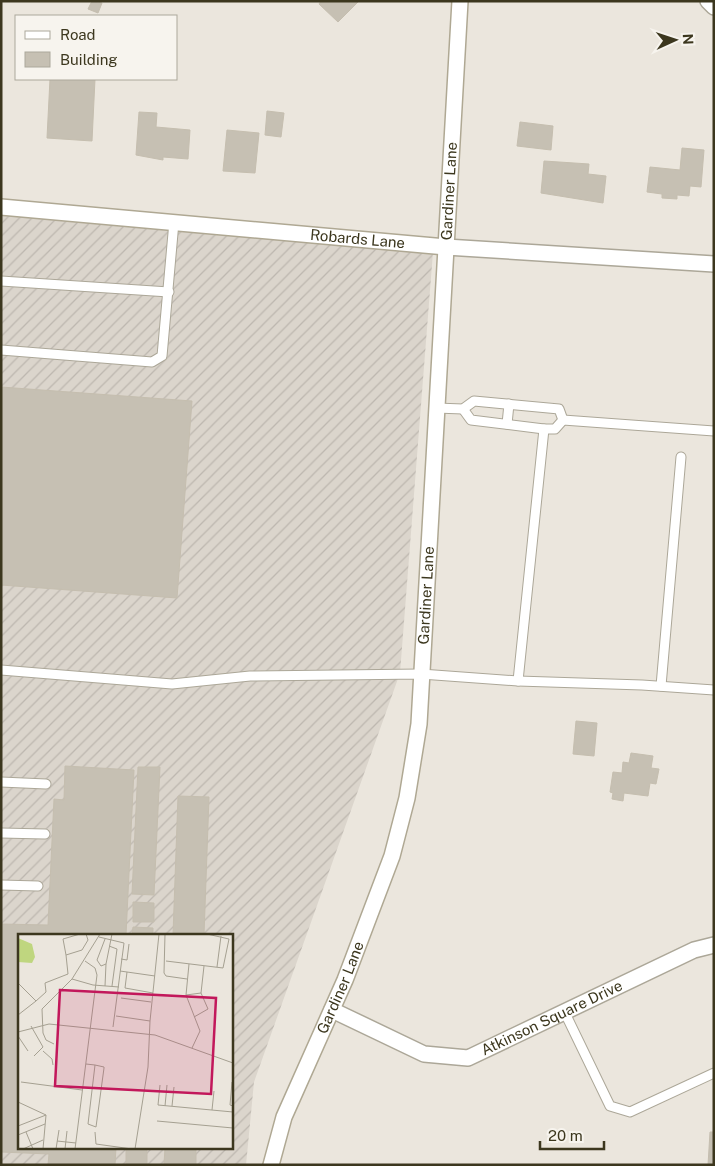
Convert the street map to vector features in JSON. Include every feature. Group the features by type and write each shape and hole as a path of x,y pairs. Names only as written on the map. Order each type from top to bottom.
{"street":[{"name":"Gardiner Lane","path":"271,1165 284,1117 332,1010 392,856 408,790 419,724 460,1"},
{"path":"708,1 714,7"},
{"name":"Robards Lane","path":"1,207 446,247 714,264"},
{"name":"Atkinson Square Drive","path":"332,1010 424,1054 468,1058 694,950 714,945"}],"lane":[{"path":"1,350 152,362 162,356 174,222"},
{"path":"1,281 169,292"},
{"path":"436,408 463,410 474,401 509,404 558,409 563,420"},
{"path":"507,424 509,404"},
{"path":"463,410 472,420 544,429 555,429 563,420"},
{"path":"563,420 714,431"},
{"path":"518,681 544,429"},
{"path":"661,686 681,457"},
{"path":"1,670 172,684 250,676 422,674 518,681 661,686 714,690"},
{"path":"1,782 46,784"},
{"path":"1,833 45,834"},
{"path":"1,885 38,886"},
{"path":"565,1013 610,1106 630,1112 714,1073"}],"shaded area":[{"path":"1,204 433,252 400,673 254,1082 246,1165 1,1165"}],"building":[{"path":"92,1 102,3 98,13 88,9"},
{"path":"321,1 359,1 338,22 319,4"},
{"path":"50,80 95,80 92,141 47,138"},
{"path":"267,111 284,113 281,137 265,135"},
{"path":"139,112 157,113 156,127 190,130 188,159 163,157 163,160 136,155"},
{"path":"520,122 553,126 551,150 517,146"},
{"path":"227,130 259,133 255,173 223,171"},
{"path":"682,148 704,150 701,187 690,186 689,196 677,195 677,199 662,198 662,194 647,192 650,167 680,170"},
{"path":"544,161 589,164 588,174 606,176 603,203 541,193"},
{"path":"1,387 192,401 177,598 1,585"},
{"path":"576,721 597,723 594,756 573,754"},
{"path":"631,753 653,756 651,768 659,769 656,784 650,783 648,796 624,793 623,801 612,799 613,793 610,792 613,772 622,773 623,762 629,763"},
{"path":"65,766 134,770 126,934 18,934 18,1148 116,1148 115,1165 48,1165 49,1154 1,1152 1,924 48,925 54,799 64,800"},
{"path":"138,767 160,767 154,895 132,894"},
{"path":"178,796 209,797 204,934 173,934"},
{"path":"133,902 154,903 154,922 133,922"},
{"path":"133,927 153,928 153,934 132,934"},
{"path":"710,1132 714,1132 714,1165 708,1165"},
{"path":"126,1148 147,1148 147,1165 126,1165"},
{"path":"165,1148 196,1148 196,1165 164,1165"}]}
